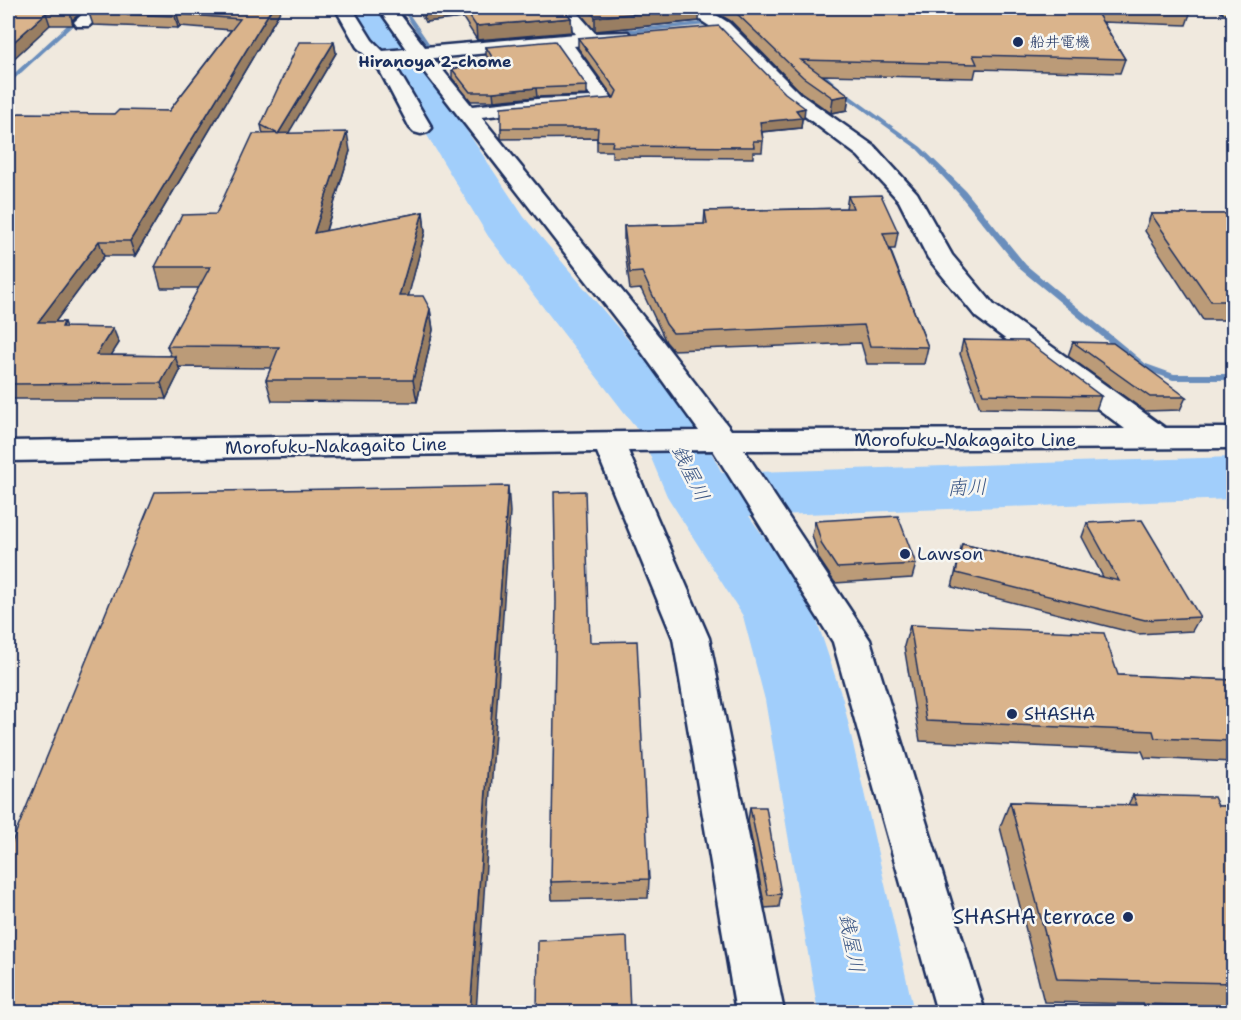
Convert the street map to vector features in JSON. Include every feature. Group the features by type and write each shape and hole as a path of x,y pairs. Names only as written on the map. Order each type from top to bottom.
{"highway":[{"path":"1229,8 1233,11"}],"street":[{"path":"83,22 99,8"},
{"path":"344,8 364,43 387,66 421,128"},
{"path":"386,8 651,345 709,441 851,640 961,1012"},
{"path":"564,8 588,36"},
{"path":"694,8 719,24 793,98 866,151 909,198 941,258 985,311 1159,439"},
{"path":"690,30 719,24"},
{"path":"380,57 562,42 588,36 645,34"},
{"path":"466,112 537,105 605,103 562,42"},
{"name":"Morofuku-Nakagaito Line","path":"8,451 609,442 1233,438"},
{"path":"609,442 691,638 760,1012"}],"building":[{"path":"8,8 69,8 69,13 46,13 8,47"},
{"path":"95,8 272,8 130,241 99,241 38,322 64,322 62,327 113,328 96,355 175,356 161,383 8,384 8,125 19,113 115,114 119,110 169,111 240,19 177,14 175,16 89,13"},
{"path":"464,8 563,8 571,18 476,26"},
{"path":"587,8 700,8 595,17"},
{"path":"731,8 1094,8 1125,59 973,55 977,64 801,60 849,95 833,98 803,77"},
{"path":"1094,8 1188,8 1191,11"},
{"path":"719,26 785,93 805,108 796,110 802,118 760,122 763,141 753,141 754,147 612,146 613,141 597,141 598,128 501,128 501,107 614,98 617,91 578,38"},
{"path":"555,41 587,86 470,92 452,69 495,62 486,47"},
{"path":"299,42 334,42 278,134 261,125"},
{"path":"347,132 314,233 423,212 399,296 423,296 430,309 413,380 266,380 279,347 167,346 210,267 155,267 182,215 216,214 253,134"},
{"path":"881,195 898,232 883,233 928,347 870,346 864,325 673,333 666,324 642,272 630,273 624,226 707,224 705,211 853,208 848,196"},
{"path":"1151,214 1233,214 1233,301 1211,301"},
{"path":"963,340 1027,341 1101,396 983,394"},
{"path":"1073,342 1113,343 1186,397 1150,397"},
{"path":"508,486 470,1012 8,1012 8,852 155,492"},
{"path":"585,491 590,642 637,641 649,879 551,882 556,602 554,492"},
{"path":"898,516 916,564 837,568 822,545 815,521"},
{"path":"1142,520 1200,617 1145,620 956,573 962,544 1119,581 1087,523"},
{"path":"910,625 1104,633 1118,675 1233,680 1233,741 1155,738 1153,731 926,721"},
{"name":"SHASHA terrace","path":"1133,795 1214,797 1218,806 1233,806 1233,983 1057,979 1010,802 1137,805"},
{"path":"750,807 766,807 781,894 768,895"},
{"path":"627,937 630,1012 537,1012 538,941"}],"waterway":[{"path":"8,82 89,8"},
{"name":"銭屋川","path":"361,8 367,14 381,43 393,48 505,226 670,429 700,496"},
{"path":"403,8 429,47 440,49"},
{"path":"599,34 744,20"},
{"path":"814,67 842,92 919,148 962,192 1023,267 1143,366 1173,377 1234,377"},
{"name":"南川","path":"700,496 1234,478"},
{"name":"銭屋川","path":"700,496 778,612 804,700 866,1012"}],"place":[{"name":"船井電機","path":"1018,42"},
{"name":"Lawson","path":"905,554"},
{"name":"SHASHA","path":"1012,714"},
{"name":"SHASHA terrace","path":"1128,917"}],"district":[{"name":"Hiranoya 2-chome","path":"435,61"}]}
